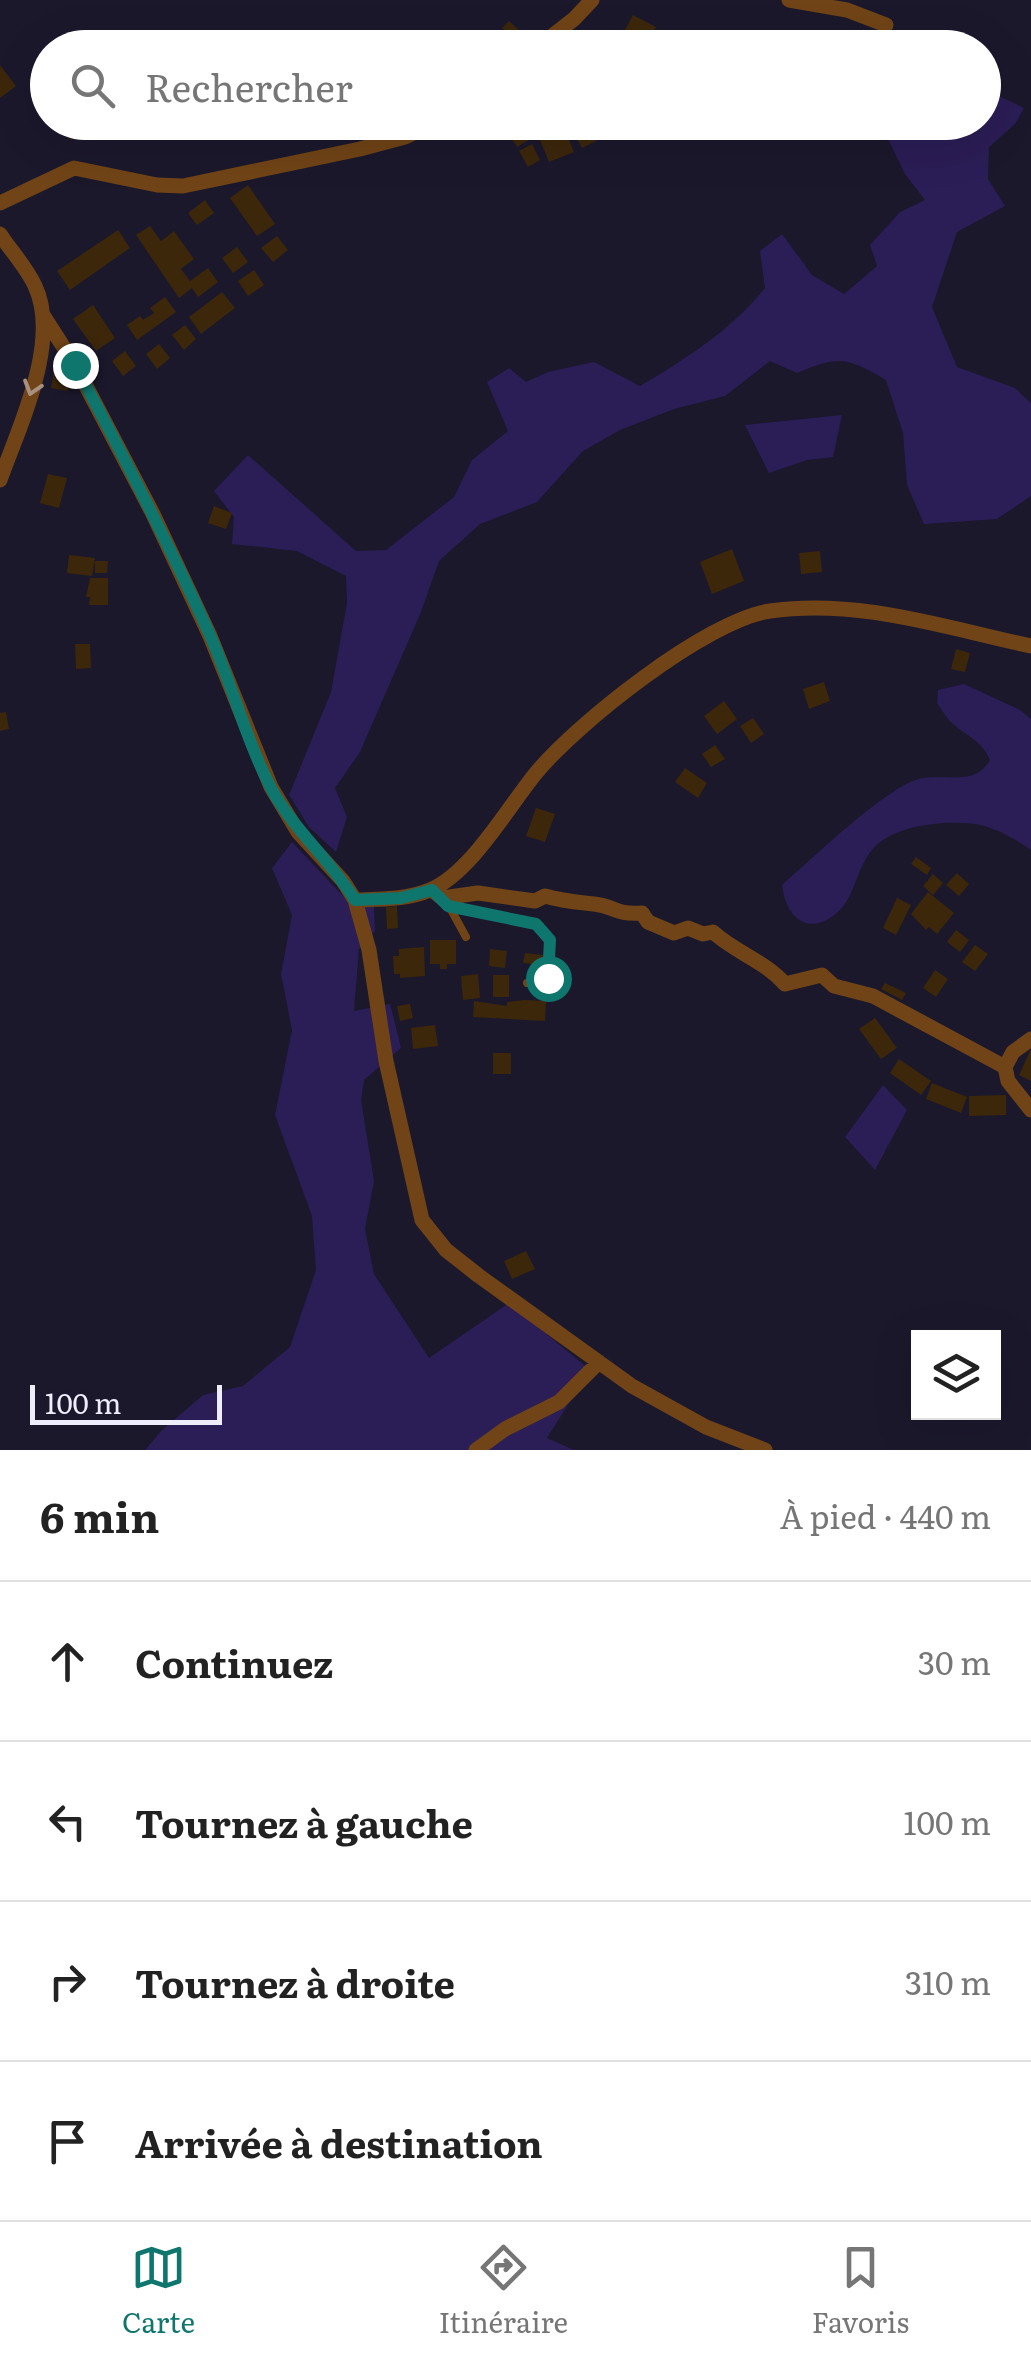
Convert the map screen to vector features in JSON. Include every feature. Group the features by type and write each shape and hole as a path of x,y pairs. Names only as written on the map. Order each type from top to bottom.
{"street":[{"path":"560,30 592,0"},
{"path":"789,0 847,10 886,25"},
{"path":"0,203 74,168 157,185 183,186 394,140"},
{"path":"0,234 36,286 44,315 154,514 210,636 271,787 298,832 355,900 370,950 386,1061 422,1220 446,1250 599,1362 667,1407 764,1450"},
{"path":"0,480 41,355 44,315"},
{"path":"441,898 537,771 562,746 696,641 735,621 765,612 836,608 881,613 1031,646"},
{"path":"355,900 478,893 535,901 545,896 566,903 600,904 620,915 642,913 648,922 674,932 688,928 703,934 713,932 733,950 771,968 786,984 822,975 834,986 873,996 1005,1067"},
{"path":"1031,1039 1014,1052 1005,1067 1008,1082 1031,1110"},
{"path":"476,1450 505,1429 558,1402 599,1362"}],"lane":[{"path":"441,898 466,937"},
{"path":"441,898 536,924 550,940 548,978 527,984"}],"shaded area":[{"path":"1001,97 1024,108 1015,124 1001,136"},
{"path":"888,140 997,140 989,147 988,179 1005,206 957,232 932,307 957,367 1015,388 1031,403 1031,496 997,519 924,524 907,485 903,433 886,380 843,361 823,363 797,373 770,361 725,396 674,409 620,430 583,451 537,502 480,524 439,561 360,752 335,788 347,817 336,852 309,827 289,795 331,692 347,603 346,576 297,551 232,544 234,517 214,491 248,455 356,551 386,550 454,497 472,460 508,431 487,382 509,368 526,382 548,372 594,362 640,386 707,343 752,303 765,288 760,251 782,234 812,275 844,294 877,266 870,245 900,212 925,200 905,174"},
{"path":"842,415 833,457 807,460 769,473 745,425"},
{"path":"964,684 1031,719 1031,850 975,824 934,824 905,830 872,850 839,911 818,923 801,921 789,907 782,885 849,826 905,785 919,779 976,774 990,760 983,748 951,722 937,703 938,690"},
{"path":"292,842 344,897 374,907 375,931 359,949 354,1011 390,1004 401,1048 364,1080 361,1100 374,1181 365,1229 374,1274 429,1358 509,1303 590,1370 547,1438 574,1450 145,1450 203,1395 243,1386 290,1347 316,1270 312,1216 275,1115 292,1030 281,974 292,915 272,868"},
{"path":"883,1085 907,1110 875,1170 845,1137"}],"building":[{"path":"633,15 656,27 654,30 625,30"},
{"path":"509,21 519,30 504,30"},
{"path":"0,65 16,86 0,98"},
{"path":"540,140 569,140 574,152 549,162"},
{"path":"578,140 596,141 582,148"},
{"path":"532,144 540,160 528,167 519,151"},
{"path":"248,185 275,224 257,236 230,198"},
{"path":"205,200 214,213 197,225 188,213"},
{"path":"150,226 161,241 174,231 194,259 181,269 190,281 208,268 218,282 198,297 192,288 179,298 136,235"},
{"path":"118,230 130,248 70,290 57,271"},
{"path":"277,236 288,250 273,262 261,248"},
{"path":"237,247 248,262 233,273 222,258"},
{"path":"254,270 264,285 248,296 238,281"},
{"path":"222,292 235,308 201,334 189,317"},
{"path":"165,297 176,312 137,340 127,325 154,313 150,308"},
{"path":"93,305 115,338 96,351 73,319"},
{"path":"185,325 196,339 184,350 172,335"},
{"path":"159,344 170,358 157,369 146,354"},
{"path":"125,351 136,366 123,376 112,361"},
{"path":"54,370 71,373 68,391 51,388"},
{"path":"48,474 67,478 59,508 40,503"},
{"path":"214,506 232,513 226,529 208,523"},
{"path":"732,549 744,581 712,594 700,562"},
{"path":"820,551 822,572 801,574 799,553"},
{"path":"69,555 95,558 92,576 67,573"},
{"path":"95,561 108,561 107,573 95,573"},
{"path":"90,578 108,578 108,605 89,605 90,597 86,597"},
{"path":"75,644 90,644 91,668 76,669"},
{"path":"956,649 970,653 965,672 951,669"},
{"path":"824,682 830,701 809,709 803,689"},
{"path":"724,701 737,719 717,734 704,716"},
{"path":"6,712 9,729 0,731 0,713"},
{"path":"753,718 764,734 751,743 740,726"},
{"path":"715,745 725,759 711,767 702,754"},
{"path":"685,768 707,783 698,798 675,782"},
{"path":"536,808 555,814 545,842 526,836"},
{"path":"916,857 931,868 927,875 911,864"},
{"path":"957,873 969,884 959,896 946,885"},
{"path":"933,874 943,883 933,895 923,886"},
{"path":"928,892 954,913 937,934 929,927 926,930 911,914"},
{"path":"897,898 911,905 896,935 883,928"},
{"path":"397,906 398,928 387,929 386,907"},
{"path":"956,930 969,940 960,952 947,942"},
{"path":"430,940 456,940 456,964 440,969 440,964 430,964"},
{"path":"975,945 988,954 975,971 962,962"},
{"path":"424,947 425,976 400,978 400,974 394,974 393,956 399,956 399,949"},
{"path":"490,949 507,951 505,968 489,966"},
{"path":"525,953 543,955 541,965 523,963"},
{"path":"935,970 948,979 936,997 923,988"},
{"path":"478,974 480,998 463,1000 461,976"},
{"path":"493,975 509,975 509,997 493,997"},
{"path":"885,983 906,993 902,1000 881,989"},
{"path":"474,1001 507,1006 507,1002 546,1001 545,1021 473,1017"},
{"path":"410,1004 413,1018 400,1021 397,1006"},
{"path":"875,1018 897,1048 881,1059 859,1029"},
{"path":"435,1025 438,1046 413,1049 411,1028"},
{"path":"1031,1049 1031,1081 1019,1075"},
{"path":"493,1053 511,1053 511,1074 493,1074"},
{"path":"899,1059 931,1081 921,1095 890,1073"},
{"path":"932,1083 967,1097 961,1113 926,1099"},
{"path":"1006,1095 1006,1115 969,1116 969,1096"},
{"path":"526,1251 535,1269 512,1279 504,1261"}],"route":[{"path":"75,365 154,514 210,636 271,787 298,832 343,881 355,900 401,898 432,890 448,906 536,924 550,940 548,978"}]}
